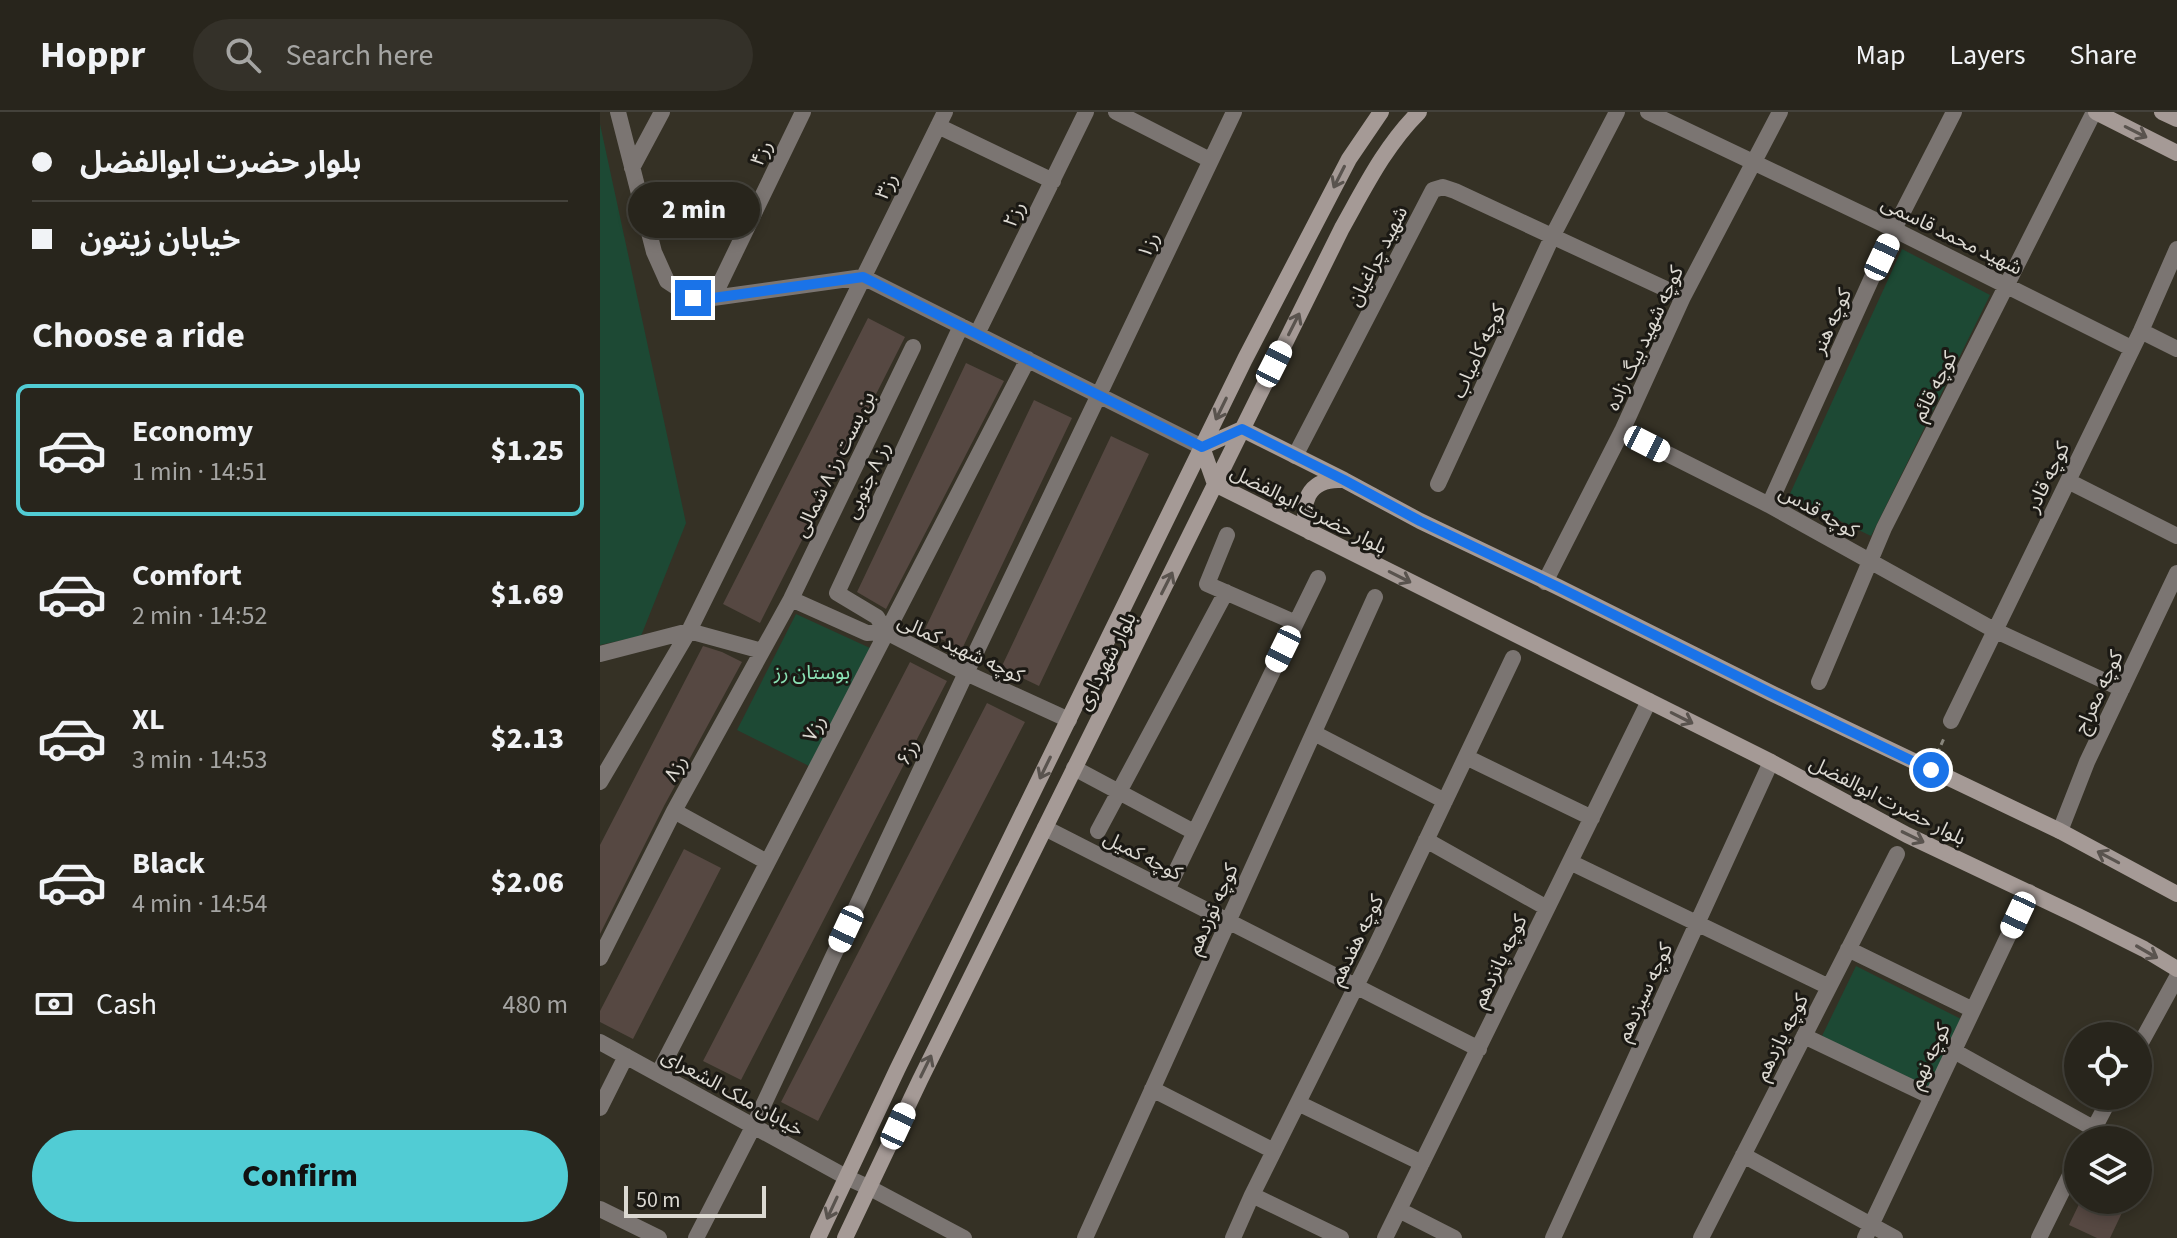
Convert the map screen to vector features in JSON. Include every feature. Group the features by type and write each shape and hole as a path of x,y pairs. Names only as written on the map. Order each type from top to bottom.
{"main road":[{"name":"بلوار شهرداری","path":"818,1238 1202,447 1349,159 1381,112"},
{"name":"بلوار شهرداری","path":"845,1238 1074,768 1374,169 1401,130 1419,112"},
{"path":"2095,112 2177,153"},
{"path":"2162,112 2177,119"},
{"name":"بلوار حضرت ابوالفضل","path":"2177,894 2060,831 1420,521 1242,429 1202,447 1215,484 1771,762 1907,835 2144,949 2177,969"},
{"path":"1310,532 1304,512 1308,495 1322,482 1344,480"}],"street":[{"path":"618,112 654,252 667,281 693,298 713,298 863,277 1202,447"},
{"path":"632,168 662,112"},
{"name":"رز۴","path":"713,298 803,112"},
{"name":"رز۲","path":"977,334 1086,112"},
{"path":"1116,112 1210,160"},
{"name":"رز۱","path":"1099,395 1234,112"},
{"name":"کوچه کامیاب","path":"1438,484 1553,235 1617,112"},
{"name":"شهید محمد قاسمی","path":"1648,112 2007,284 2131,348"},
{"name":"کوچه شهید بیگ زاده","path":"1545,582 1622,431 1683,297 1780,112"},
{"name":"کوچه هنر","path":"1769,505 1894,229 1954,112"},
{"name":"کوچه قائم","path":"1819,682 1884,528 2095,112"},
{"path":"942,119 1053,181"},
{"name":"رز۳","path":"600,782 689,631 942,119"},
{"name":"شهید چراغیان","path":"1295,456 1433,190 1443,187 1455,191 1553,235"},
{"path":"1553,235 1683,297"},
{"name":"کوچه قادر","path":"1951,721 2141,331 2177,249"},
{"name":"رز ۸ جنوبی","path":"886,632 877,617 837,593 961,326"},
{"path":"2141,331 2177,349"},
{"name":"بن بست رز ۸ شمالی","path":"791,599 913,347"},
{"name":"رز۷","path":"658,1074 1028,359"},
{"name":"رز۶","path":"696,1238 753,1127 1099,395"},
{"name":"کوچه قدس","path":"1622,431 1769,505 1994,630 2122,689"},
{"path":"2068,481 2177,536"},
{"path":"1227,535 1207,584 1296,623"},
{"name":"کوچه معراج","path":"2060,831 2087,762 2177,573"},
{"path":"1167,890 1318,578"},
{"path":"1098,831 1226,592"},
{"name":"کوچه نوزدهم","path":"1085,1238 1375,597"},
{"name":"کوچه شهید کمالی","path":"791,599 867,633 886,632 1069,720"},
{"name":"رز۸","path":"600,958 674,811 791,599"},
{"path":"600,654 689,631 762,651"},
{"name":"کوچه هفدهم","path":"1233,1238 1513,658"},
{"name":"کوچه پانزدهم","path":"1385,1238 1649,701"},
{"path":"1314,733 1445,801"},
{"path":"1466,757 1592,818"},
{"name":"کوچه سیزدهم","path":"1553,1238 1771,762"},
{"path":"1074,768 1194,832"},
{"path":"674,811 767,862"},
{"name":"کوچه کمیل","path":"1045,828 1479,1049"},
{"path":"1426,840 1547,908"},
{"name":"کوچه یازدهم","path":"1701,1238 1897,854"},
{"path":"1570,862 1829,987"},
{"name":"کوچه نهم","path":"1869,1232 2029,892"},
{"path":"1848,949 1973,1010"},
{"path":"2152,1023 2177,977"},
{"path":"1804,1036 1932,1097"},
{"name":"خیابان ملک الشعرای","path":"600,1042 964,1238"},
{"path":"1954,1051 2077,1126"},
{"path":"600,1108 626,1056"},
{"path":"1152,1089 1274,1151"},
{"path":"1298,1103 1422,1163"},
{"path":"1743,1155 1869,1232 1895,1238"},
{"path":"2039,1238 2064,1187"},
{"path":"1252,1195 1341,1238"},
{"path":"600,1209 659,1238"},
{"path":"1399,1210 1454,1238"}],"path":[{"path":"1931,770 1951,721"}],"green space":[{"path":"600,124 686,523 641,636 600,645"},
{"path":"1902,249 1990,295 1871,536 1789,496"},
{"name":"بوستان رز","path":"796,614 870,648 809,766 737,730"},
{"path":"1856,966 1965,1021 1931,1088 1822,1036"}],"building":[{"path":"868,318 905,337 760,623 723,604"},
{"path":"966,363 1004,381 886,609 857,592"},
{"path":"1034,400 1072,418 962,649 924,631"},
{"path":"1111,436 1149,454 1039,686 1001,668"},
{"path":"703,646 742,662 664,806 600,934 600,845"},
{"path":"910,662 947,681 741,1080 703,1061"},
{"path":"987,703 1025,722 818,1121 781,1102"},
{"path":"684,849 721,868 633,1039 600,1022 600,1011"},
{"path":"2074,1214 2121,1214 2110,1238 2097,1238 2069,1225"}],"route":[{"path":"693,298 713,298 863,277 1202,447 1242,429 1420,521 1931,770"}]}
